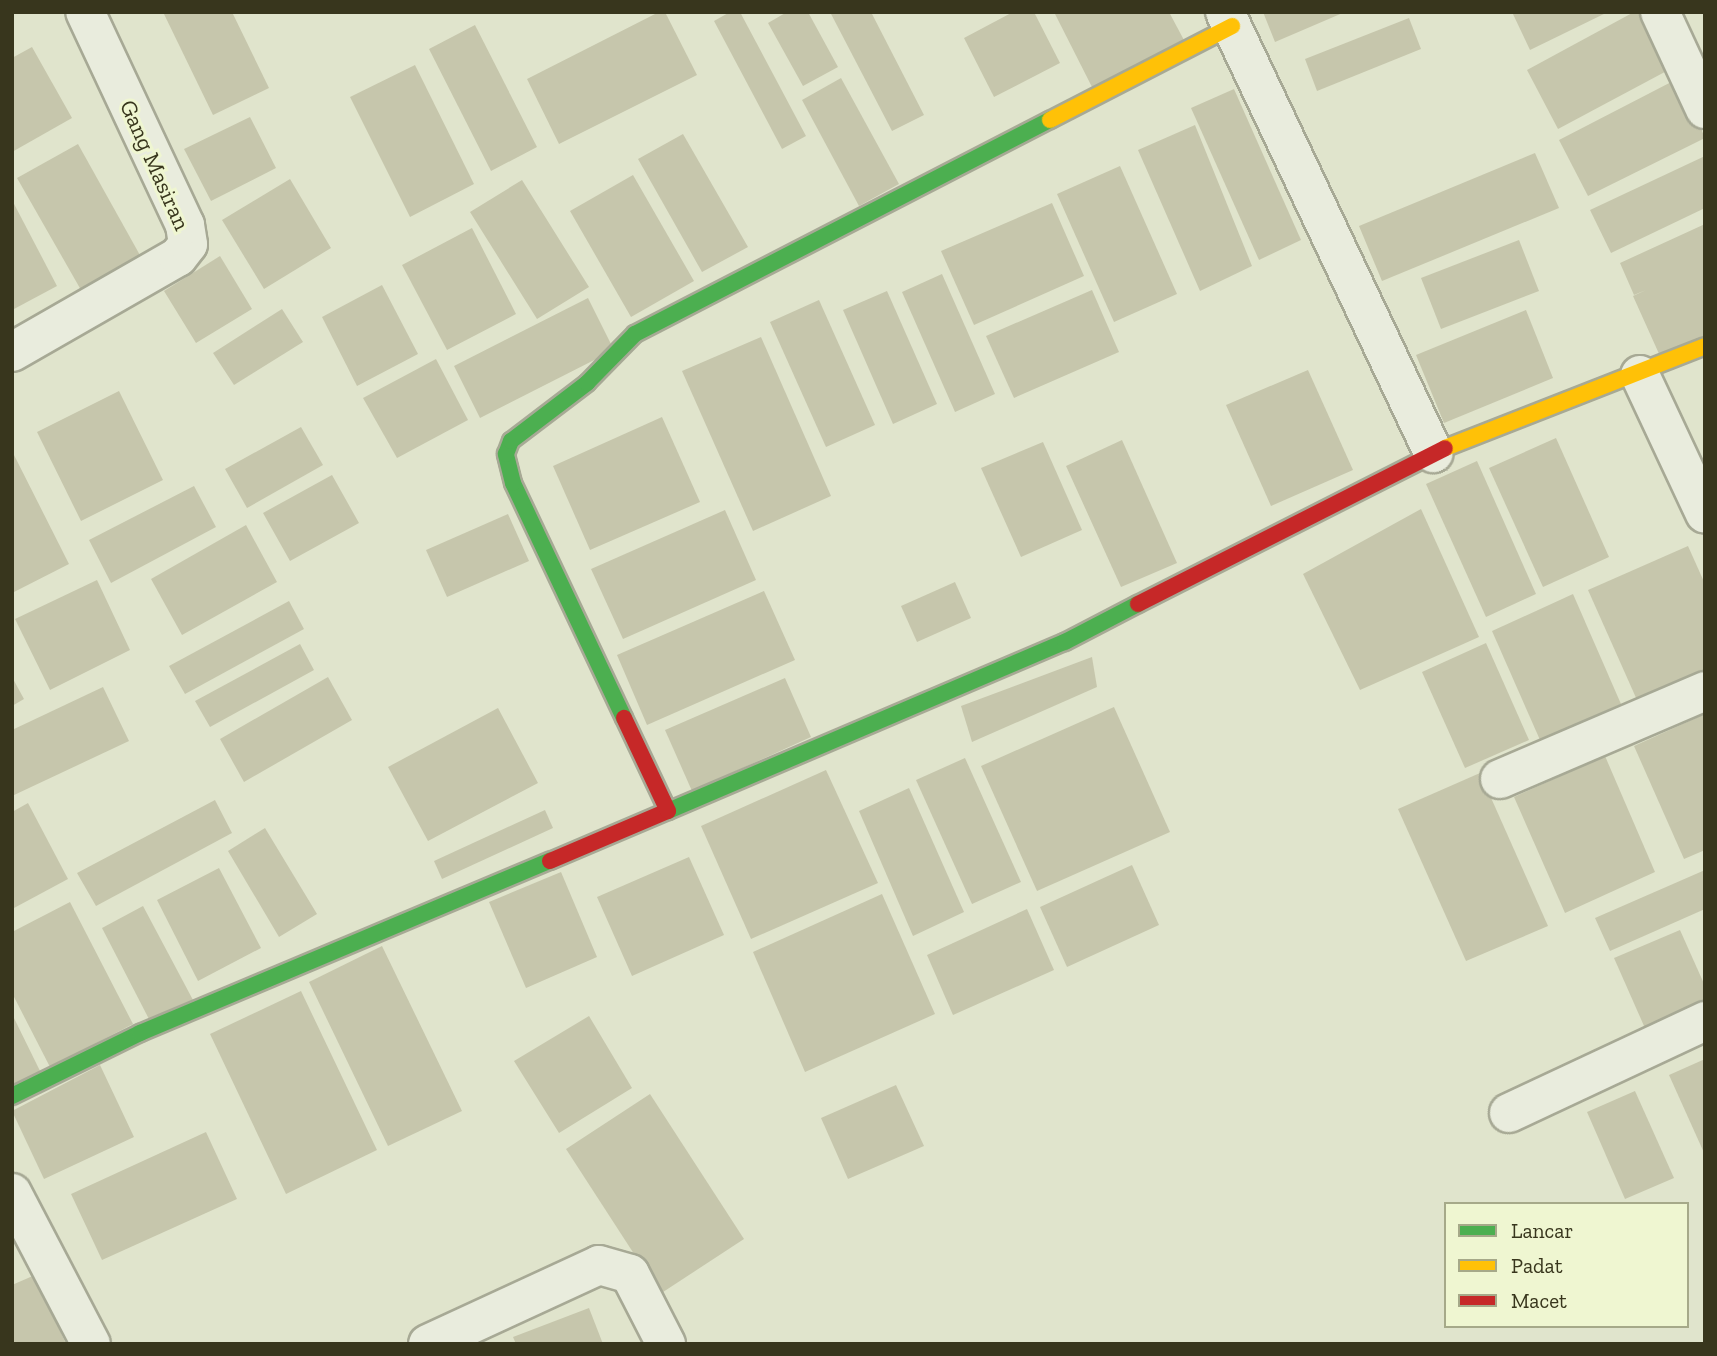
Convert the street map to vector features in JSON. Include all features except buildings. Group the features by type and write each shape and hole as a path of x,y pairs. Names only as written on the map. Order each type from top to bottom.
{"street":[{"name":"Gang Masiran","path":"12,352 178,257 188,244 85,12"},
{"path":"1660,12 1705,109"},
{"path":"668,811 513,484 506,454 511,441 587,383 635,334 1228,19 1433,453"},
{"path":"12,1096 141,1033 1065,642 1433,453 1535,409 1640,375 1705,346"},
{"path":"1640,375 1705,514"},
{"path":"1500,779 1705,691"},
{"path":"1509,1113 1705,1021"},
{"path":"12,1193 91,1344"},
{"path":"428,1344 599,1265 630,1274 666,1344"}],"traffic: fast":[{"path":"624,718 513,483 506,454 511,441 587,383 635,334 1050,120"},
{"path":"668,811 1065,642 1138,604"},
{"path":"12,1096 140,1033 550,861"}],"traffic: slow":[{"path":"1050,120 1232,26"},
{"path":"1445,448 1705,346"}],"traffic: jam":[{"path":"1138,604 1445,448"},
{"path":"550,861 668,811 624,718"}]}
